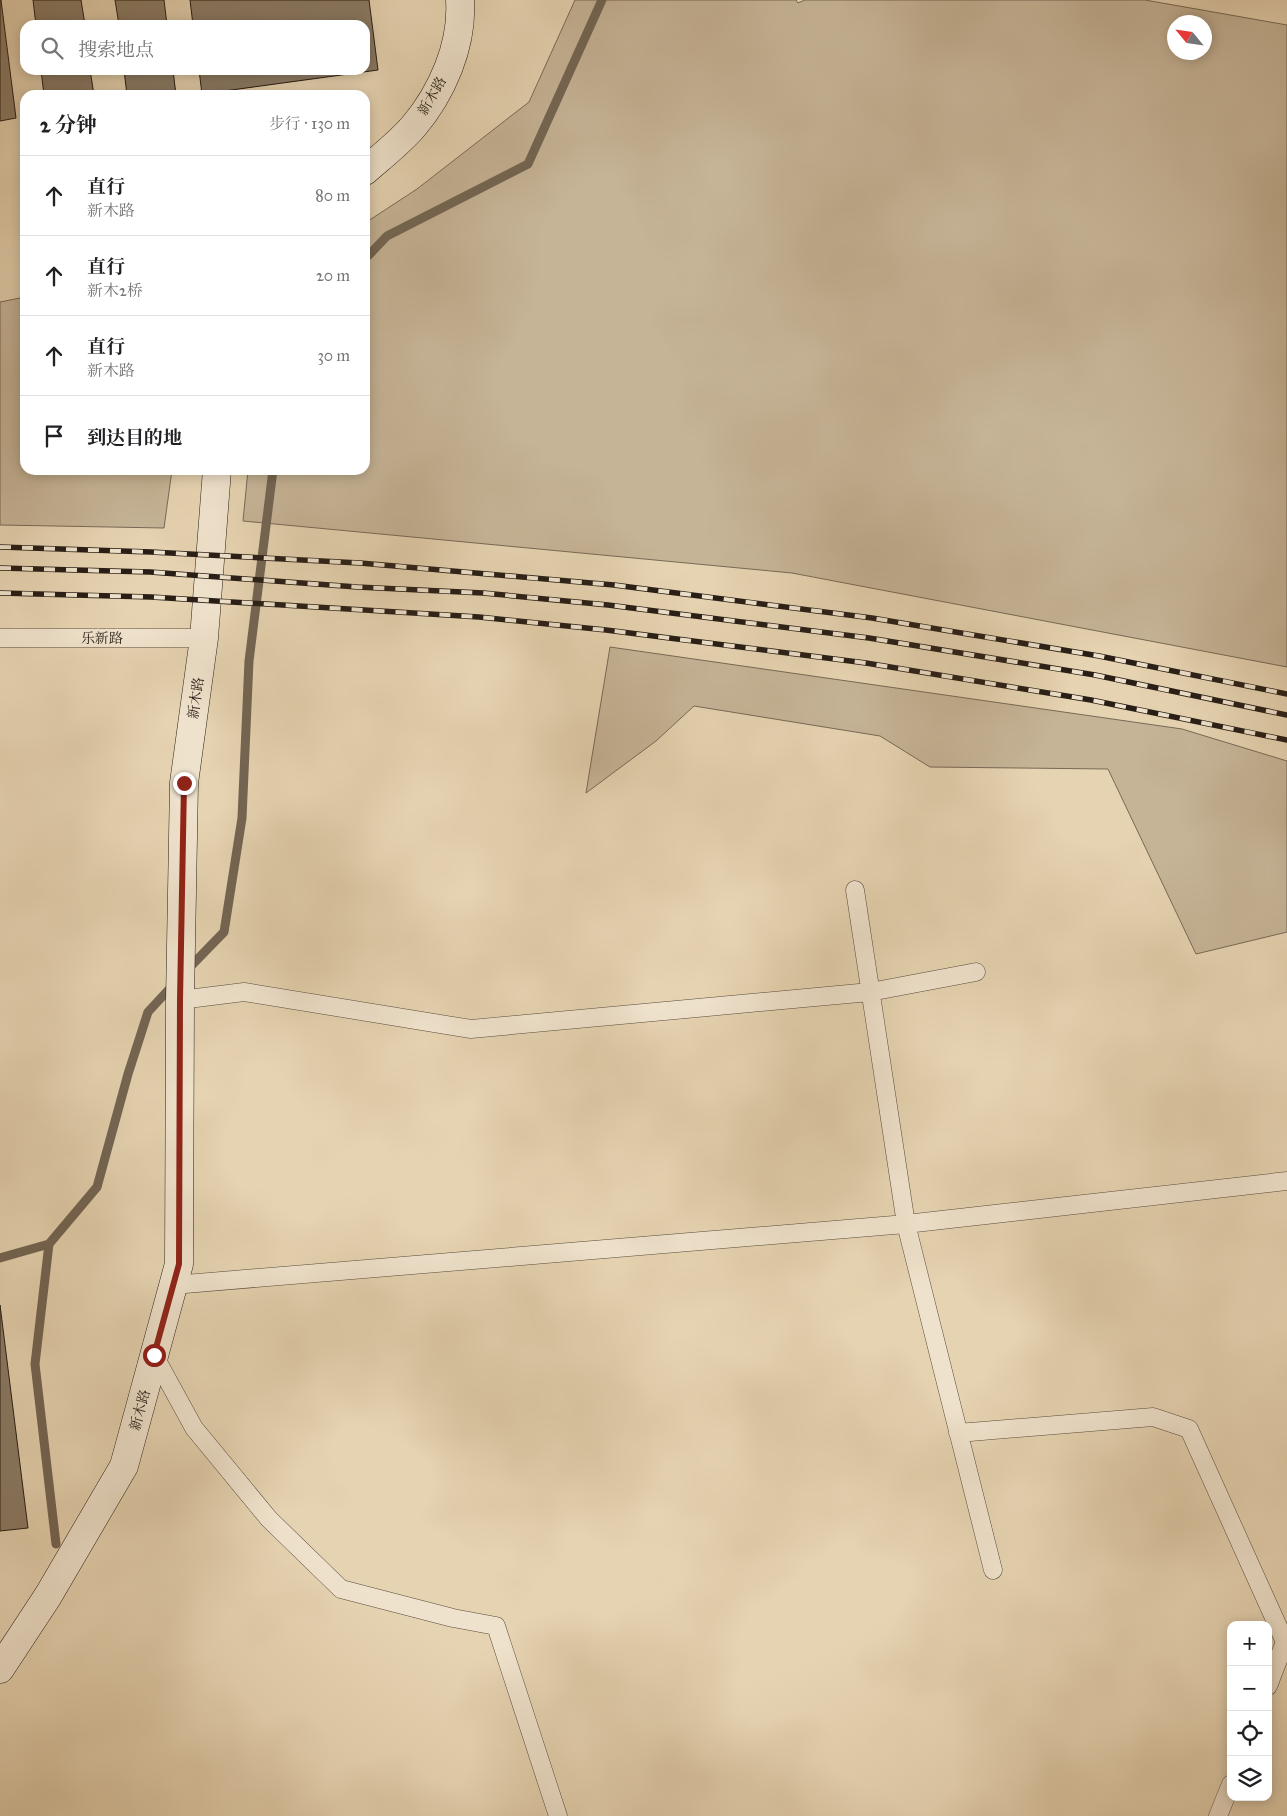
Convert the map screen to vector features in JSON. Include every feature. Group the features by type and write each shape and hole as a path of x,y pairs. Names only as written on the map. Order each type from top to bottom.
{"street":[{"name":"新木路","path":"370,166 412,127 427,108 439,88 450,62 458,34 460,0"},
{"name":"新木路","path":"0,1669 48,1596 124,1466 179,1264 180,1000 184,783 204,638 218,475"}],"lane":[{"name":"乐新路","path":"0,638 204,638"},
{"path":"855,890 906,1224 993,1570"},
{"path":"180,1000 244,992 470,1029 870,992 976,972"},
{"path":"173,1285 906,1224 1287,1181"},
{"path":"154,1355 194,1428 269,1519 341,1589 453,1618 496,1626 558,1816"},
{"path":"958,1433 1153,1417 1189,1429 1285,1642 1272,1676"},
{"path":"1218,1816 1227,1794"}],"shaded area":[{"path":"575,0 796,0 798,3 805,0 1145,0 1287,25 1287,667 792,573 243,521 248,475 370,475 370,220 417,189 529,102"},
{"path":"20,298 20,475 171,475 164,528 0,525 0,302"},
{"path":"610,647 1182,729 1287,761 1287,932 1196,954 1108,769 930,767 880,736 694,706 656,741 586,793"}],"building":[{"path":"0,0 16,118 0,121"},
{"path":"33,0 81,0 84,20 35,20"},
{"path":"115,0 164,0 166,20 118,20"},
{"path":"190,0 369,0 378,70 370,71 370,20 192,20"},
{"path":"42,75 91,75 93,90 43,90"},
{"path":"125,75 174,75 175,90 126,90"},
{"path":"200,75 341,75 231,90 202,90"},
{"path":"0,1305 28,1528 0,1531"}],"waterway":[{"path":"370,254 387,236 528,164 602,0"},
{"path":"187,970 224,932 242,818 249,661 272,475"},
{"path":"0,1258 49,1244 97,1187 128,1074 148,1012 173,985"},
{"path":"49,1244 35,1364 56,1544"}],"railway":[{"path":"0,547 151,552 360,563 614,585 872,618 1099,656 1287,694"},
{"path":"0,568 150,572 357,587 483,593 608,605 869,638 1095,675 1287,715"},
{"path":"0,593 151,597 479,617 606,630 866,663 1091,700 1287,740"}],"route":[{"path":"154,1355 179,1264 180,1000 184,783"}]}
